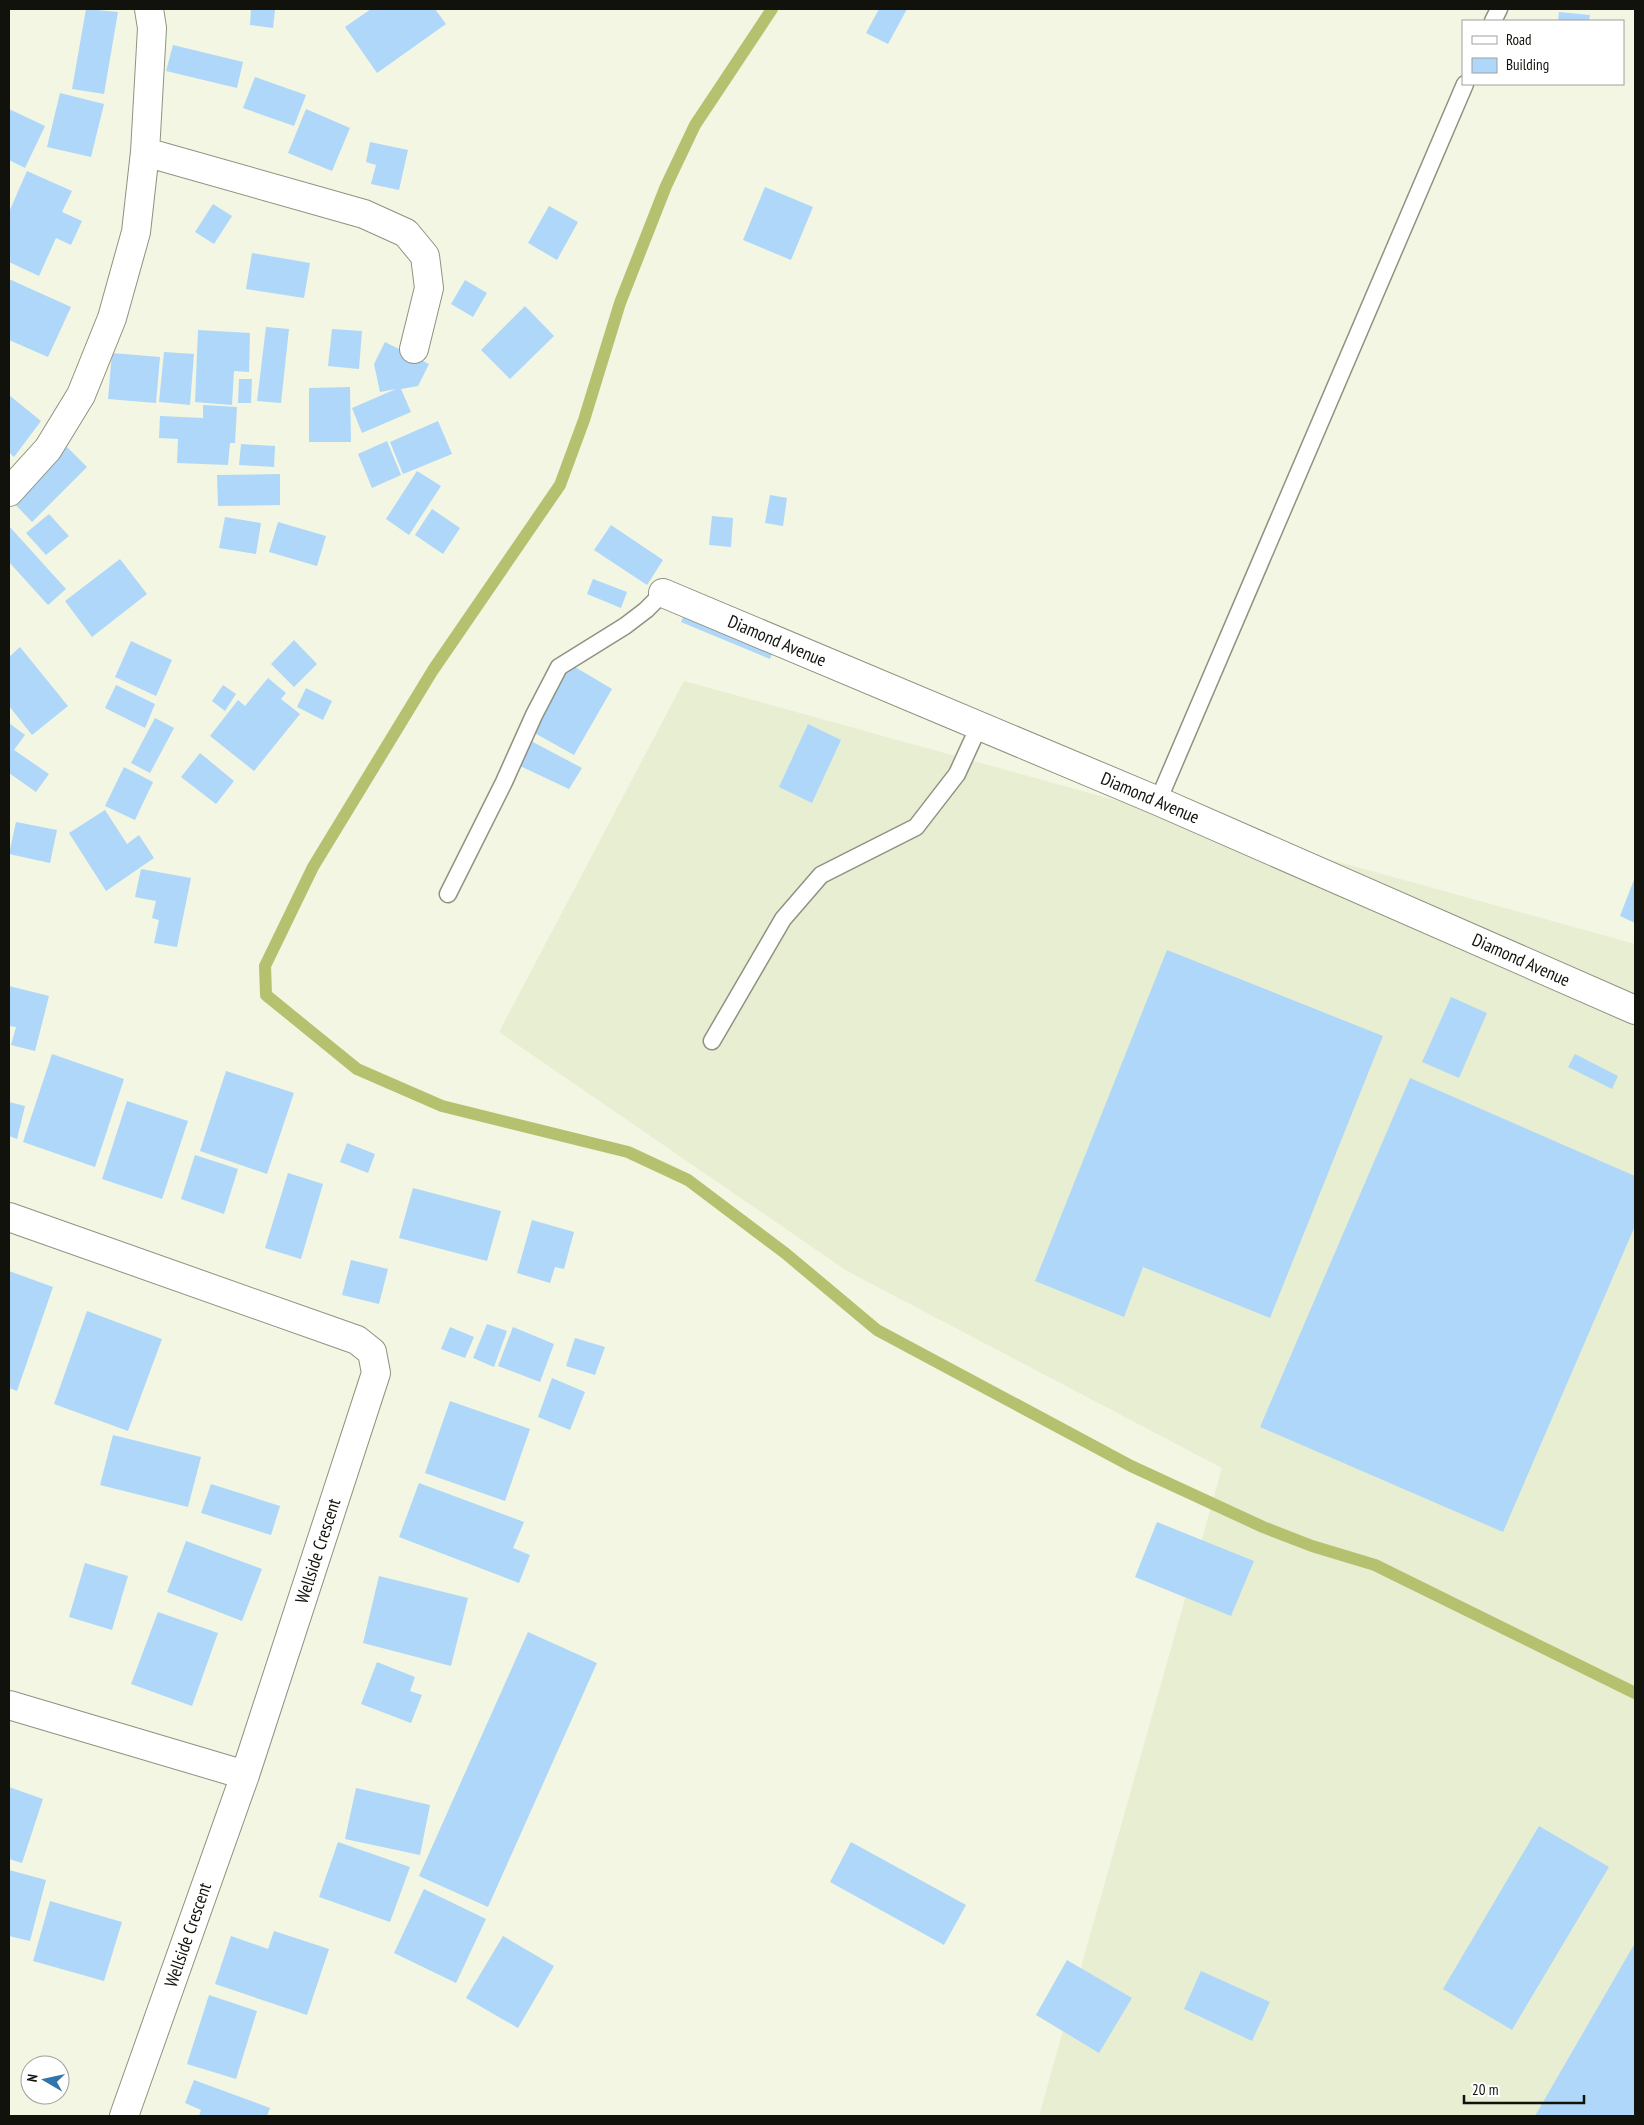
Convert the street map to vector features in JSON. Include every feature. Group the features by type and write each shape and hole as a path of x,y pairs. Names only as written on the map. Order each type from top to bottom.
{"street":[{"path":"9,492 48,449 81,395 112,318 136,232 146,152 152,28 149,9"},
{"path":"146,152 364,214 406,232 425,256 429,288 414,350"},
{"name":"Diamond Avenue","path":"663,593 1158,801 1635,1010"},
{"name":"Wellside Crescent","path":"9,1217 357,1340 372,1352 376,1373 245,1774 124,2116"},
{"path":"9,1705 245,1774"}],"lane":[{"path":"1158,801 1465,85"},
{"path":"448,894 504,782 558,667 625,626 646,610 663,593"},
{"path":"712,1041 783,918 821,875 916,826 957,774 979,726"}],"shaded area":[{"path":"684,681 1635,944 1635,2116 1039,2116 1222,1468 847,1271 499,1032"}],"building":[{"path":"86,9 118,12 104,94 72,89"},
{"path":"251,9 275,10 273,28 250,25"},
{"path":"371,9 435,9 446,24 377,73 345,27"},
{"path":"879,9 907,9 888,44 866,33"},
{"path":"1559,12 1590,15 1589,20 1558,20"},
{"path":"173,45 243,62 237,88 166,71"},
{"path":"255,77 306,95 294,126 243,108"},
{"path":"60,93 104,104 91,157 47,147"},
{"path":"9,109 45,126 25,168 9,160"},
{"path":"306,109 350,128 332,171 288,153"},
{"path":"370,142 408,150 399,190 371,184 376,165 366,162"},
{"path":"27,171 72,191 62,212 82,221 71,245 56,238 39,276 9,262 9,212"},
{"path":"765,187 813,207 791,260 743,240"},
{"path":"213,204 232,216 214,244 195,232"},
{"path":"549,206 578,222 557,260 528,243"},
{"path":"252,253 310,263 304,298 246,289"},
{"path":"9,279 71,307 48,357 9,340"},
{"path":"465,280 487,293 473,317 451,304"},
{"path":"525,306 554,336 510,379 481,350"},
{"path":"266,327 289,329 281,403 257,401"},
{"path":"332,329 362,331 359,369 328,366"},
{"path":"198,330 250,333 249,372 234,371 232,405 195,402"},
{"path":"385,342 429,364 418,386 401,389 411,412 362,433 352,408 396,389 380,392 374,364"},
{"path":"164,352 194,354 190,405 159,402"},
{"path":"112,353 160,357 156,403 108,399"},
{"path":"239,379 252,379 251,403 238,403"},
{"path":"350,387 351,442 309,442 309,388"},
{"path":"9,395 41,421 14,457 9,452"},
{"path":"203,405 237,407 235,443 230,443 228,465 177,463 178,439 159,438 160,416 203,418"},
{"path":"438,421 452,454 403,474 390,442"},
{"path":"387,441 401,475 372,488 358,454"},
{"path":"241,444 275,446 274,467 239,465"},
{"path":"67,447 87,467 32,522 12,501"},
{"path":"417,471 441,486 409,535 386,519"},
{"path":"280,474 280,505 218,506 217,475"},
{"path":"770,495 787,498 783,526 765,523"},
{"path":"432,509 460,528 443,554 415,535"},
{"path":"49,514 69,536 46,555 26,533"},
{"path":"712,516 733,518 731,547 709,545"},
{"path":"225,517 261,523 256,554 219,548"},
{"path":"278,522 326,536 317,566 269,552"},
{"path":"611,525 663,560 647,585 594,550"},
{"path":"9,526 66,589 48,605 9,562"},
{"path":"120,559 147,594 92,637 65,601"},
{"path":"593,579 627,592 621,608 587,594"},
{"path":"689,604 777,641 770,659 681,622"},
{"path":"294,640 317,664 294,687 271,664"},
{"path":"131,641 172,660 156,696 115,677"},
{"path":"20,647 68,706 32,735 9,706 9,657"},
{"path":"570,664 612,689 574,755 531,731"},
{"path":"268,678 286,693 281,699 300,714 254,771 210,736 238,700 245,706"},
{"path":"116,685 155,704 145,728 105,708"},
{"path":"223,685 236,694 225,711 212,701"},
{"path":"306,688 332,701 323,720 297,707"},
{"path":"155,718 174,728 150,773 131,763"},
{"path":"9,723 25,735 14,750 49,774 36,792 9,773"},
{"path":"808,724 841,740 812,803 779,787"},
{"path":"531,741 582,768 569,789 520,766"},
{"path":"200,753 234,781 216,804 181,777"},
{"path":"124,767 153,782 135,820 105,806"},
{"path":"105,810 127,844 139,835 154,858 106,891 69,833"},
{"path":"16,822 57,830 50,863 9,854"},
{"path":"141,869 191,878 177,947 154,943 159,920 152,918 156,901 135,897"},
{"path":"1635,877 1635,923 1620,916"},
{"path":"1167,950 1383,1036 1270,1318 1143,1267 1124,1317 1035,1281"},
{"path":"9,986 49,996 35,1051 11,1045 16,1027 9,1026"},
{"path":"1451,997 1487,1013 1459,1078 1422,1062"},
{"path":"52,1054 124,1079 95,1167 23,1142"},
{"path":"1575,1054 1618,1076 1612,1089 1568,1067"},
{"path":"226,1071 294,1093 267,1174 200,1151"},
{"path":"1410,1078 1635,1176 1635,1226 1503,1532 1260,1427"},
{"path":"127,1101 188,1121 162,1199 102,1179"},
{"path":"9,1102 25,1106 17,1139 9,1136"},
{"path":"347,1143 375,1154 368,1173 340,1162"},
{"path":"195,1155 238,1169 224,1214 181,1199"},
{"path":"288,1173 323,1184 301,1259 265,1248"},
{"path":"413,1188 501,1211 487,1261 399,1238"},
{"path":"532,1220 574,1232 564,1269 555,1267 550,1283 517,1273"},
{"path":"351,1260 388,1269 379,1304 342,1295"},
{"path":"9,1271 53,1287 17,1391 9,1388"},
{"path":"87,1311 162,1339 128,1431 54,1404"},
{"path":"487,1324 507,1331 494,1367 473,1358"},
{"path":"450,1327 474,1337 465,1358 441,1349"},
{"path":"513,1327 554,1344 540,1382 498,1366"},
{"path":"575,1338 605,1347 595,1375 566,1366"},
{"path":"552,1378 585,1392 570,1430 538,1417"},
{"path":"450,1401 530,1429 505,1501 425,1473"},
{"path":"113,1435 201,1457 188,1507 100,1485"},
{"path":"419,1483 524,1522 513,1548 530,1555 519,1583 399,1537"},
{"path":"211,1484 280,1506 271,1535 201,1513"},
{"path":"1157,1522 1254,1561 1231,1616 1135,1577"},
{"path":"186,1541 262,1569 242,1621 167,1592"},
{"path":"85,1563 128,1576 112,1630 69,1617"},
{"path":"379,1576 468,1598 451,1666 363,1643"},
{"path":"158,1612 218,1633 192,1706 131,1684"},
{"path":"528,1632 597,1663 488,1907 419,1876"},
{"path":"377,1662 415,1677 410,1691 422,1695 411,1723 361,1704"},
{"path":"9,1787 43,1799 22,1863 9,1859"},
{"path":"356,1788 430,1805 420,1855 345,1839"},
{"path":"1539,1826 1609,1867 1512,2030 1443,1989"},
{"path":"338,1842 410,1867 390,1922 319,1897"},
{"path":"851,1842 966,1905 944,1945 830,1882"},
{"path":"9,1870 46,1880 30,1941 9,1936"},
{"path":"424,1889 486,1919 456,1983 394,1953"},
{"path":"50,1901 122,1922 104,1981 33,1961"},
{"path":"274,1931 329,1949 307,2015 215,1984 231,1936 268,1949"},
{"path":"503,1936 554,1966 518,2028 466,1998"},
{"path":"1635,1943 1635,2116 1535,2116"},
{"path":"1067,1960 1132,1998 1099,2053 1036,2015"},
{"path":"1201,1971 1270,2002 1252,2041 1184,2009"},
{"path":"209,1995 257,2011 236,2079 187,2064"},
{"path":"194,2080 270,2108 267,2116 199,2116 201,2110 185,2103"}],"waterway":[{"path":"772,9 695,125 666,186 620,303 584,420 560,485 433,670 313,867 265,966 266,995 357,1069 442,1106 628,1152 688,1180 785,1253 877,1330 1131,1466 1263,1527 1312,1546 1375,1565 1635,1693"}]}
